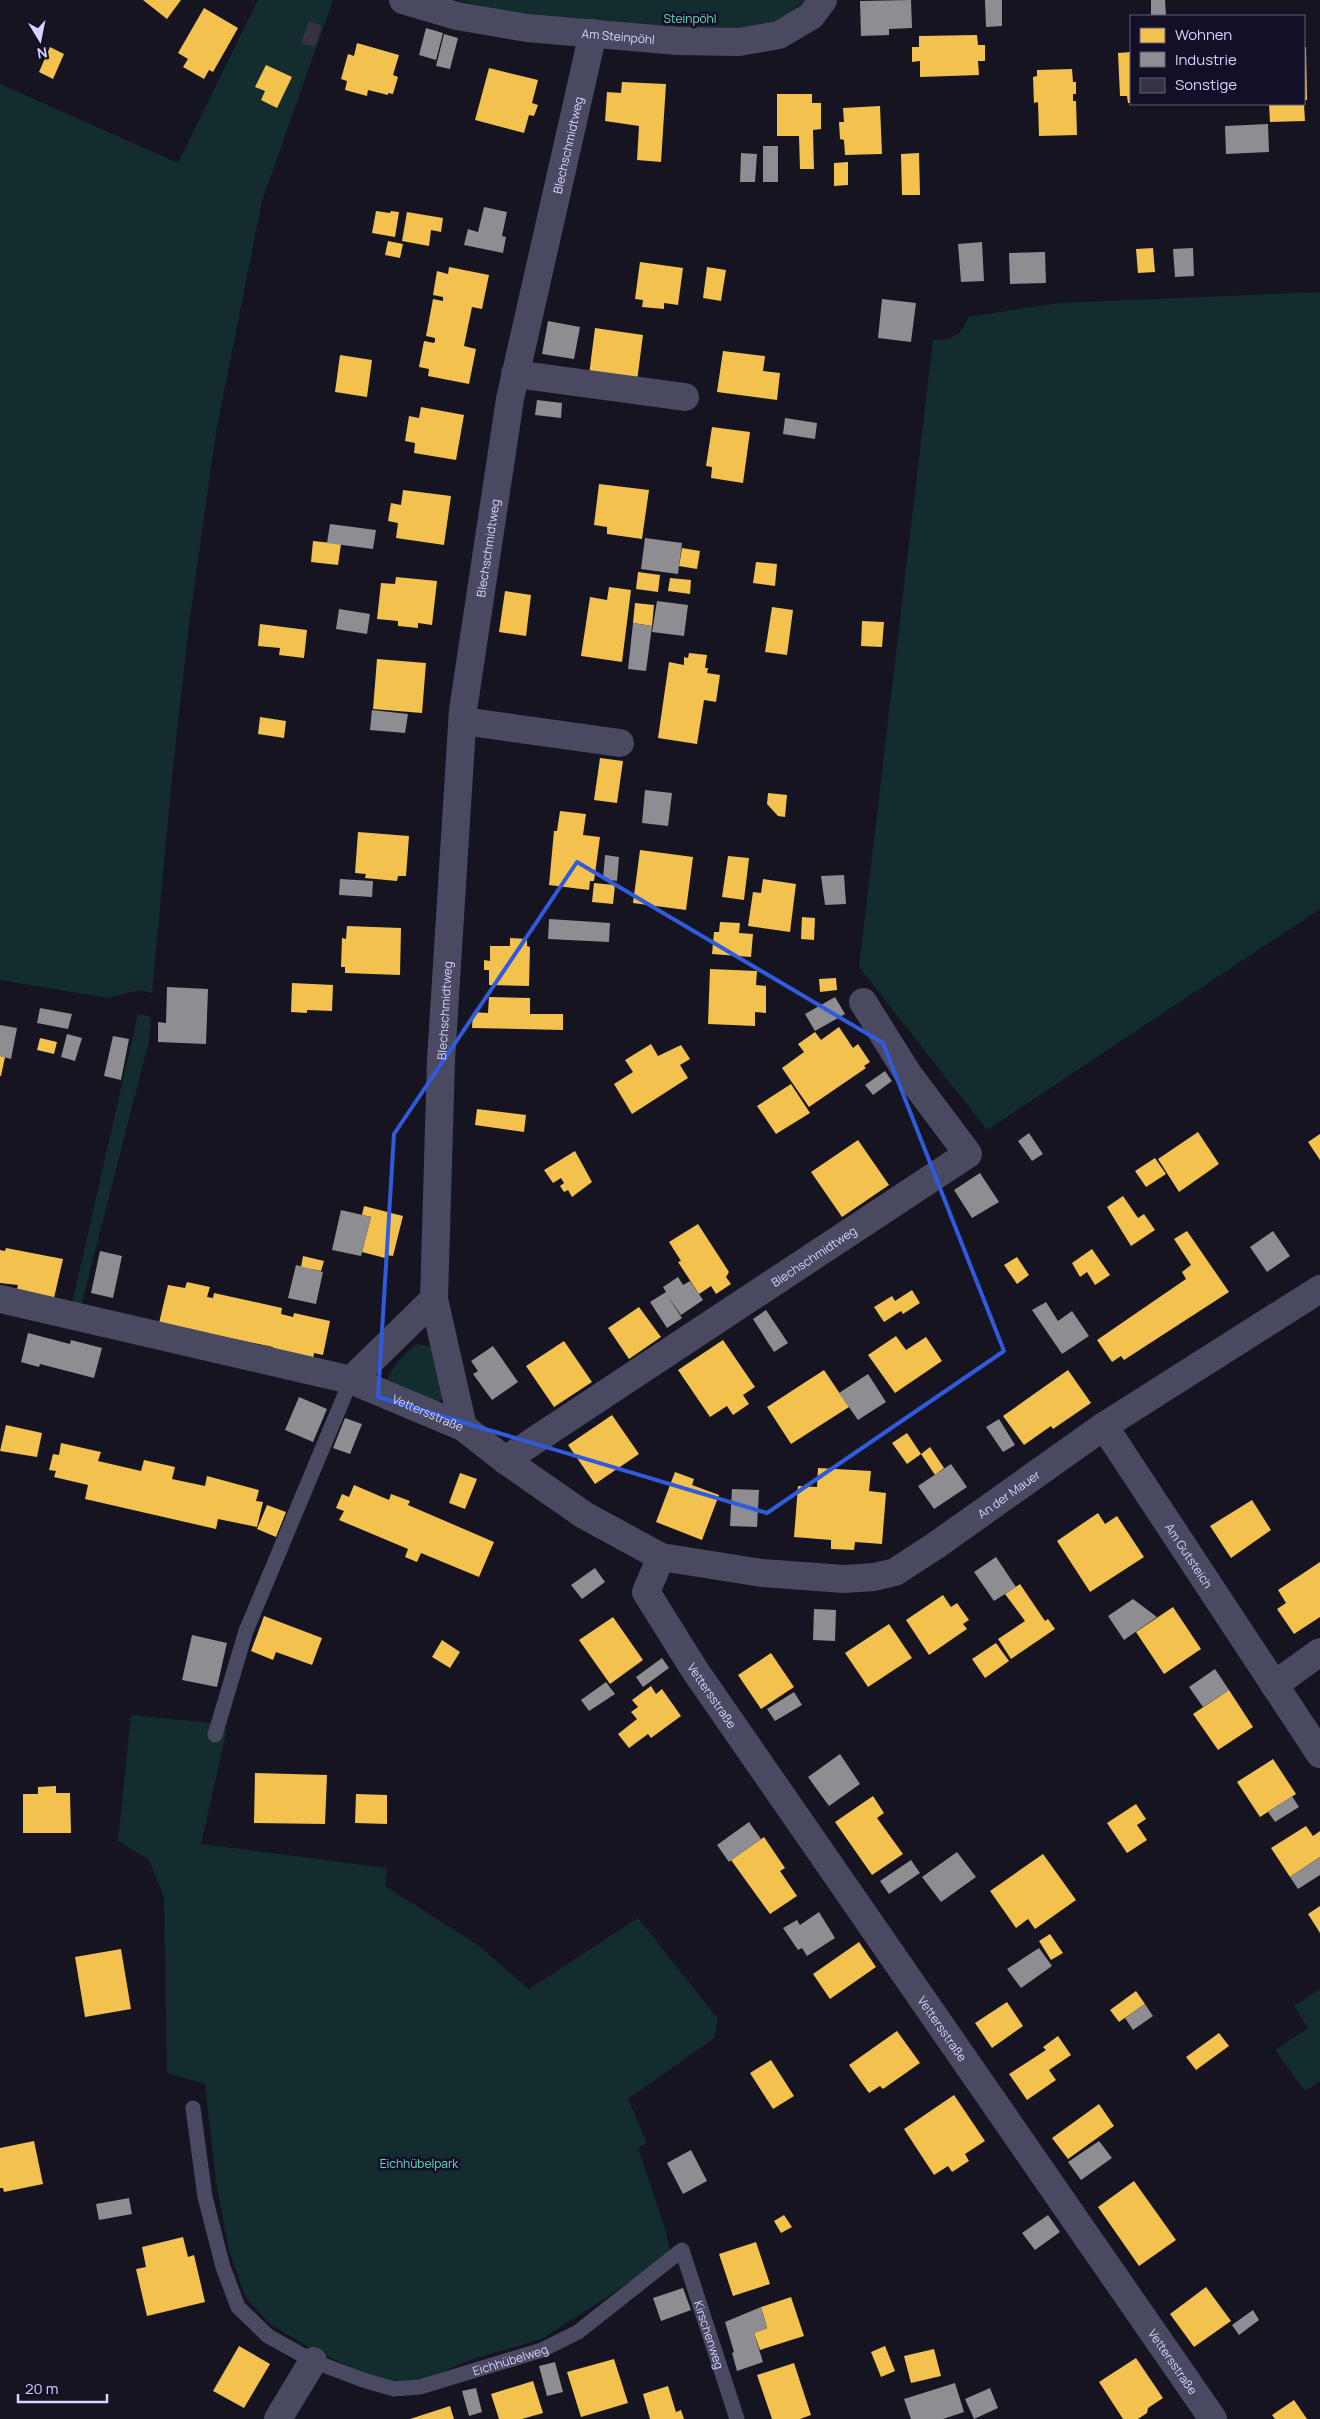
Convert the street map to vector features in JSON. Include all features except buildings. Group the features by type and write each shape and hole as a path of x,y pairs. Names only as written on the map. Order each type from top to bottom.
{"street":[{"name":"Am Steinpöhl","path":"403,0 457,16 518,26 678,41 739,42 779,35 811,16 824,0"},
{"name":"Blechschmidtweg","path":"463,1427 434,1299 441,1060 463,721 515,374 593,33"},
{"path":"515,374 684,397"},
{"path":"463,721 620,743"},
{"name":"Blechschmidtweg","path":"505,1460 968,1154 908,1074 863,1002"},
{"name":"An der Mauer","path":"660,1558 762,1573 844,1579 874,1577 895,1572 935,1546 1104,1426 1320,1290"},
{"name":"Vettersstraße","path":"0,1299 351,1380 463,1427 505,1460 584,1515 660,1558 646,1592 694,1669 1213,2419"},
{"path":"351,1380 434,1299"},
{"name":"Am Gutsteich","path":"1104,1426 1320,1754"},
{"path":"1274,1685 1320,1652"},
{"path":"278,2419 313,2361"}],"lane":[{"path":"215,1735 246,1632 351,1380"},
{"name":"Eichhübelweg","path":"193,2108 205,2197 223,2267 238,2307 268,2336 313,2361 363,2380 394,2389 420,2387 542,2350 578,2332 682,2250"},
{"name":"Kirschenweg","path":"682,2250 737,2419"}],"highlighted area":[{"path":"577,862 883,1043 1004,1351 767,1513 378,1397 394,1134"}],"green space":[{"path":"258,0 333,0 262,201 216,432 189,625 173,767 152,993 139,990 108,998 0,980 0,84 178,163"},
{"name":"Steinpöhl","path":"458,0 807,0 782,18 749,32 565,26"},
{"path":"1320,292 1320,909 987,1130 859,967 933,340 955,336 963,328 968,317 1059,303"},
{"path":"138,1014 148,1016 151,1019 149,1041 81,1306 72,1303"},
{"path":"417,1344 428,1346 436,1352 446,1396 434,1405 391,1388 388,1381 395,1366"},
{"name":"Eichhübelpark","path":"131,1715 211,1723 227,1729 201,1844 387,1868 385,1886 475,1943 529,1989 638,1918 718,2019 714,2038 628,2099 647,2143 638,2148 666,2232 670,2251 636,2278 542,2339 470,2360 421,2381 391,2383 363,2373 308,2347 270,2324 246,2298 229,2251 216,2182 205,2084 167,2073 164,1897 149,1860 118,1841"},
{"path":"1320,1989 1320,2081 1305,2091 1275,2050 1308,2028 1294,2006"}]}
